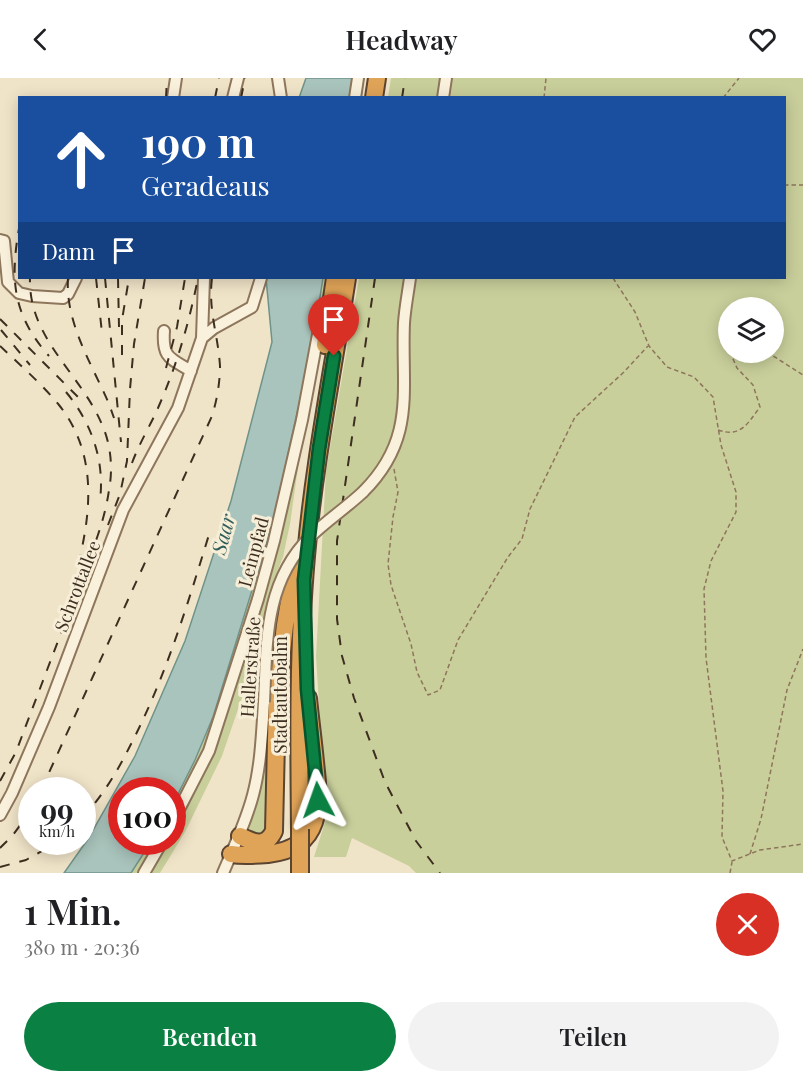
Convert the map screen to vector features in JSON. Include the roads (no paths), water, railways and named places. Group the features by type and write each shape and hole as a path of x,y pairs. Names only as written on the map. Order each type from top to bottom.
{"highway":[{"path":"363,96 366,78"},
{"path":"374,96 377,78"},
{"path":"240,836 258,843 265,842 270,839 274,831 277,696 285,624 299,576 335,279"},
{"path":"308,501 347,279"},
{"name":"Stadtautobahn","path":"300,873 295,829 299,576 306,553 308,501"},
{"path":"231,854 250,855 286,851 298,846 315,824 318,800 299,576"},
{"path":"289,873 295,829"}],"street":[{"path":"173,96 176,78"},
{"path":"234,96 238,78"},
{"path":"278,78 281,96"},
{"path":"355,96 358,78"},
{"path":"443,96 446,78"},
{"path":"0,240 4,241 8,282 19,293 63,298 68,294 76,279"},
{"name":"Schrottallee","path":"0,815 12,793 49,707 123,510 178,408 201,338 204,279"},
{"path":"201,338 214,328 252,308 261,279"},
{"name":"Leinpfad","path":"186,796 209,751 258,599 274,541 302,420 327,279"},
{"name":"Hallerstraße","path":"223,873 240,836 254,792 259,767 267,636 272,604 279,582 287,566 311,536 375,479 389,457 398,436 405,402 404,324 410,279"},
{"path":"164,331 163,346 169,357 191,371"},
{"path":"144,873 154,855"}],"water":[{"path":"306,78 354,78 351,96 300,96"},
{"name":"Saar","path":"266,279 323,279 313,341 273,522 213,717 186,778 123,777 135,756 185,641 231,501 272,342"},
{"path":"108,804 108,855 143,855 131,873 64,873 77,855 96,855 96,825"}],"railway":[{"path":"166,96 167,78"},
{"path":"215,96 219,78"},
{"path":"241,96 245,78"},
{"path":"402,96 405,78"},
{"path":"18,236 15,261 16,294 27,325 49,356"},
{"path":"0,781 16,752 95,545 107,504 111,474 106,434 94,408 47,338 38,320 32,300 30,279"},
{"path":"68,279 68,295 75,327 114,418"},
{"path":"96,279 102,333"},
{"path":"105,279 121,442"},
{"path":"118,279 119,327"},
{"path":"122,355 122,320 129,279"},
{"path":"108,525 120,494 127,461 134,344 145,279"},
{"path":"166,368 177,327 185,279"},
{"path":"132,463 158,408 177,360 198,279"},
{"path":"47,777 212,416 218,391 220,366 212,312 212,279"},
{"path":"375,279 337,541 337,619 342,656 354,698 385,782 416,841 440,873"},
{"path":"0,319 78,397"},
{"path":"1,330 30,365"},
{"path":"0,346 59,405 72,424 81,444 86,465 88,508 76,573"},
{"path":"66,392 83,416 94,442 100,470 100,500"},
{"path":"96,802 125,756 155,693 194,584 211,528"},
{"path":"0,848 18,828"},
{"path":"0,867 26,860 35,855"}]}
